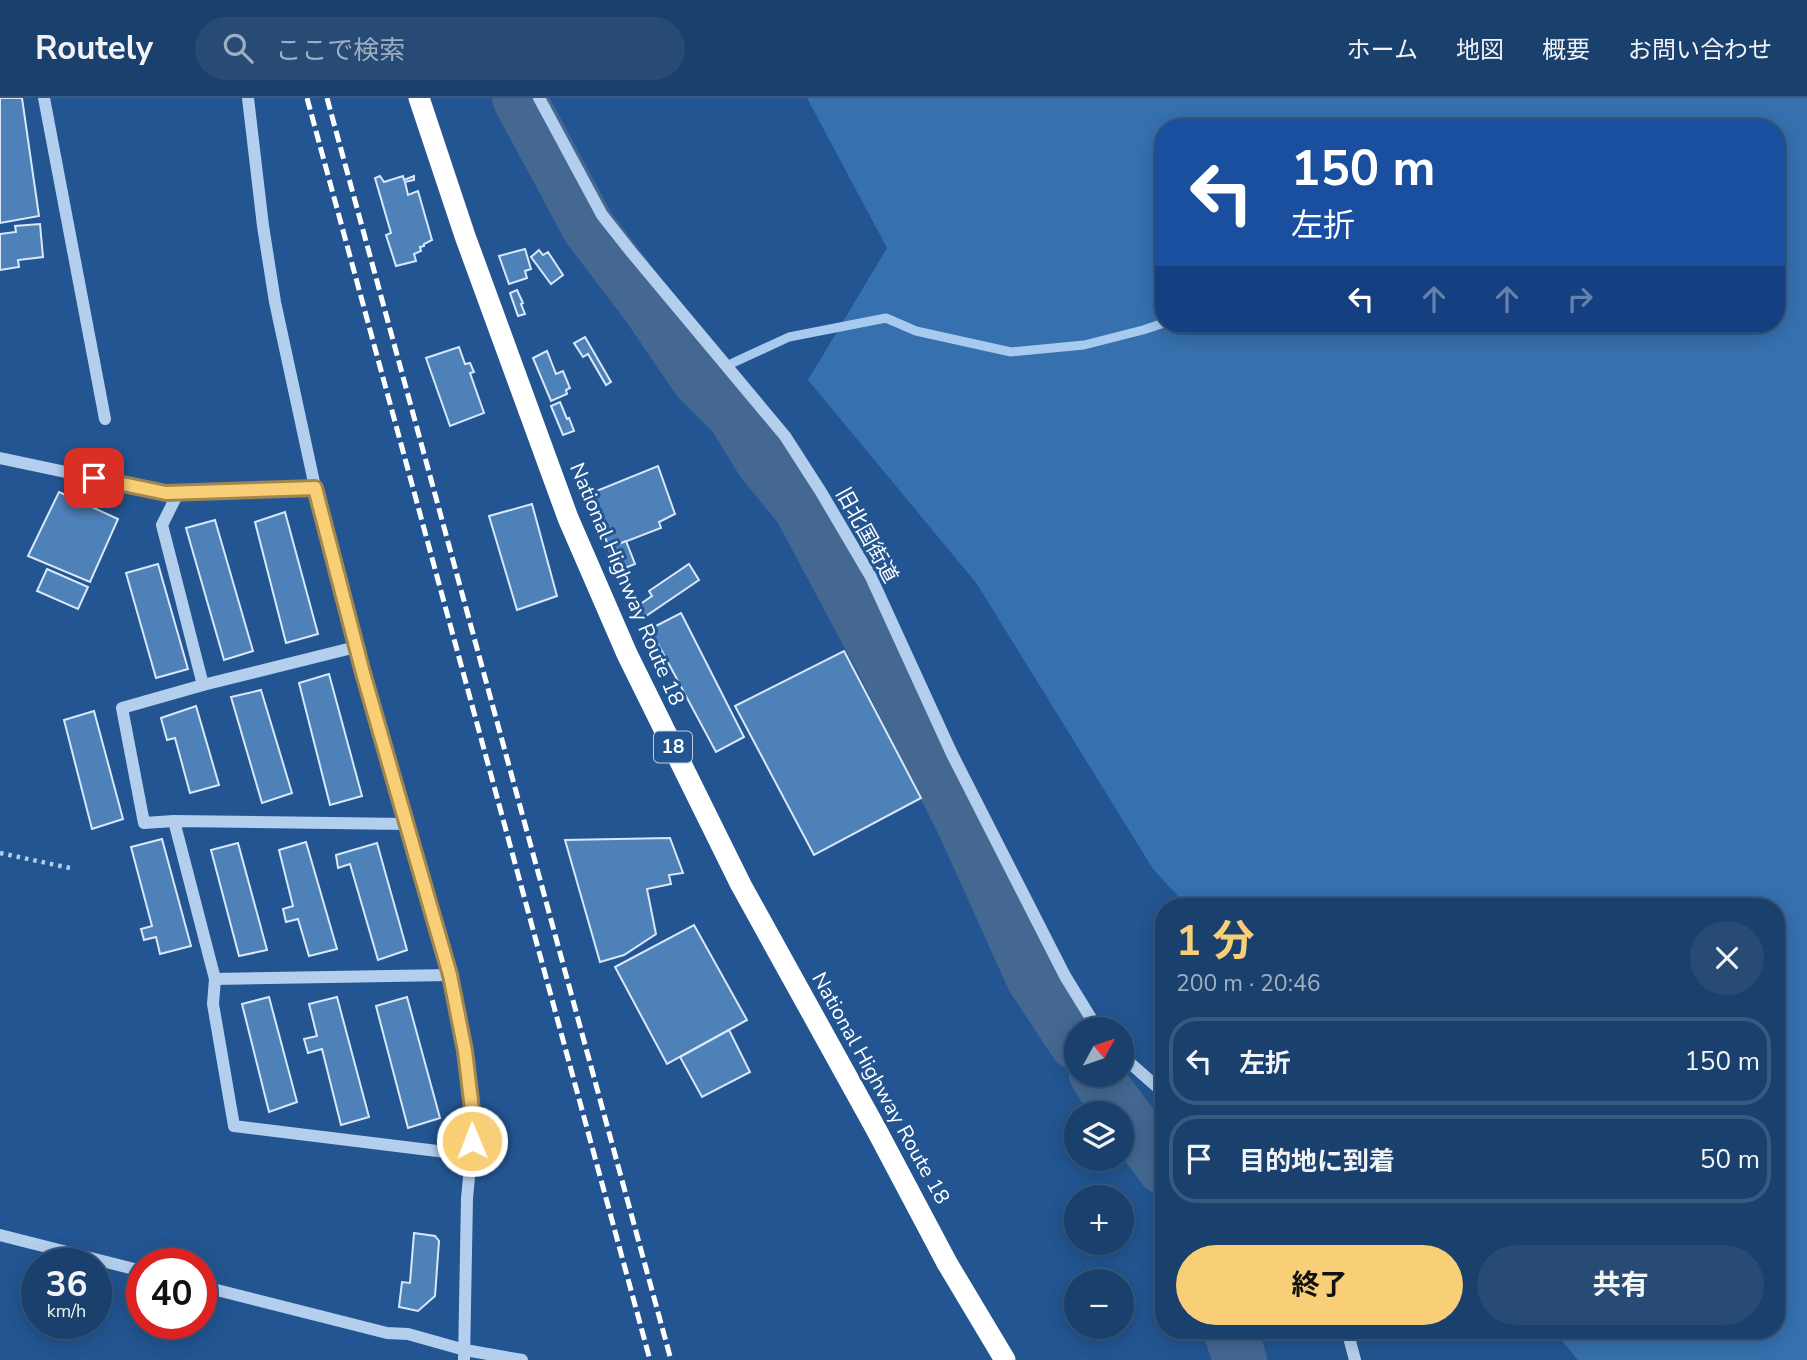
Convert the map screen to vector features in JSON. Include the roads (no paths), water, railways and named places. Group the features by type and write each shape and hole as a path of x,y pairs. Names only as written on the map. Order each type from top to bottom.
{"highway":[{"name":"National Highway Route 18","path":"419,98 465,236 568,518 627,654 741,885 877,1129 947,1262 1005,1360"}],"street":[{"path":"44,98 105,419"},
{"path":"248,98 275,302 315,488 356,647 450,975 465,1051 474,1126 470,1155 464,1355"},
{"name":"旧北国街道","path":"539,98 603,215 785,436 821,492 871,577 952,754 1065,976 1091,1017"},
{"path":"0,458 166,493 315,488"},
{"path":"178,493 162,525 202,685"},
{"path":"356,647 122,708 144,823 174,821 406,824"},
{"path":"174,821 215,979 213,1004 234,1126 470,1155"},
{"path":"215,979 450,975"},
{"path":"1134,1067 1155,1085"},
{"path":"0,1235 126,1267"},
{"path":"217,1290 387,1333 408,1334 464,1355 522,1360"},
{"path":"1350,1339 1356,1360"}],"waterway":[{"path":"519,98 589,228 649,307 698,379 734,415 763,462 800,507 886,668 964,825 1033,978 1064,1025"},
{"path":"698,379 789,337 886,318 916,331 1011,352 1084,345 1155,326"},
{"path":"1104,1087 1155,1156"},
{"path":"1233,1339 1240,1360"}],"railway":[{"path":"307,98 650,1360"},
{"path":"327,98 671,1360"}]}
